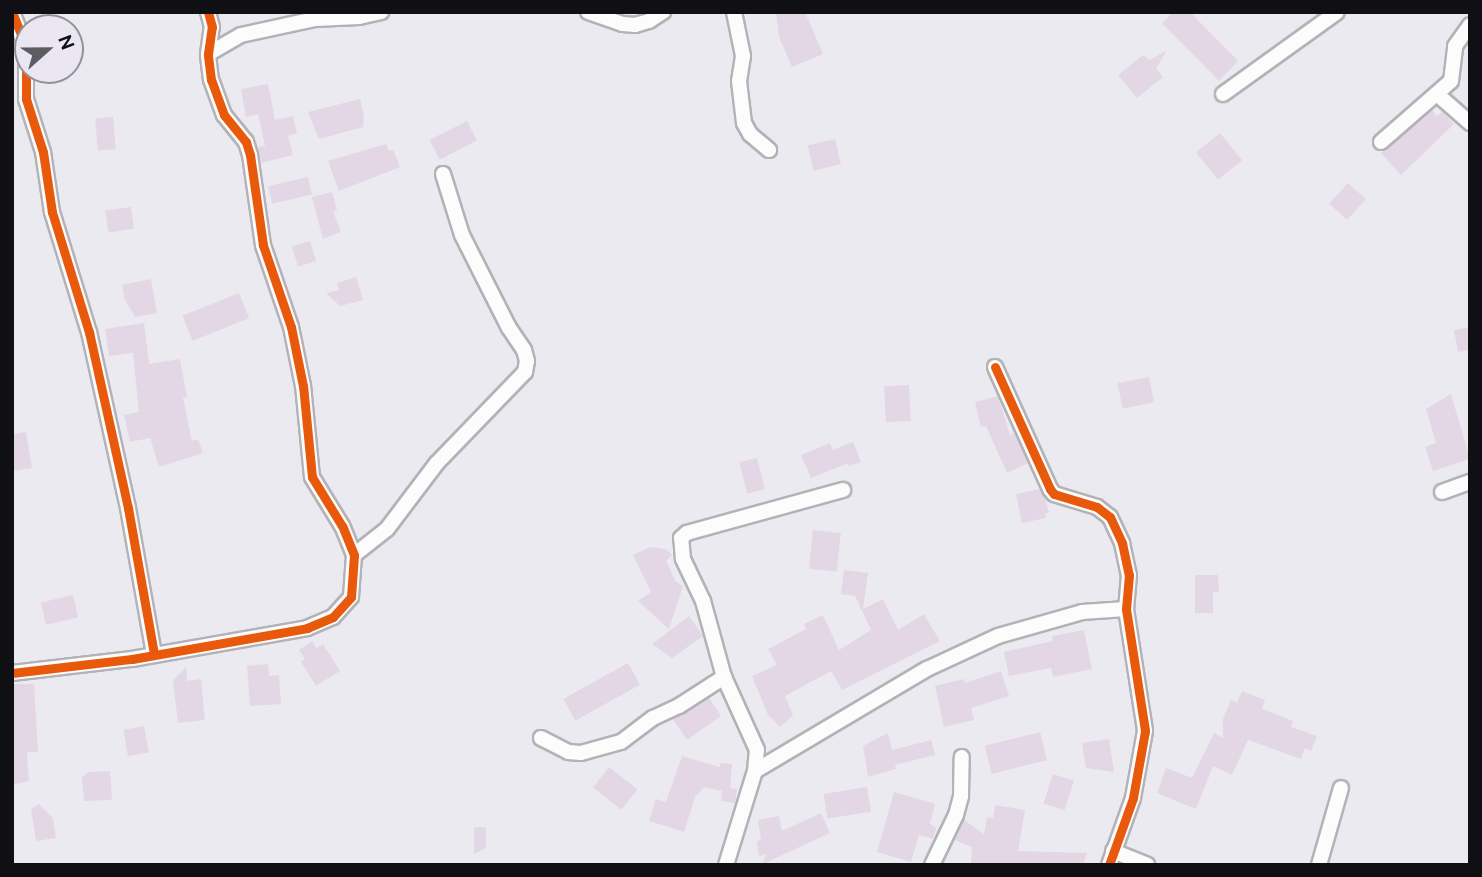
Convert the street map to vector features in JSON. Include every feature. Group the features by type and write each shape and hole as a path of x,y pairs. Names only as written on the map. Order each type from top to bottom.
{"street":[{"path":"12,12 26,47 28,107 43,152 52,212 89,332 128,508 154,654"},
{"path":"12,673 154,654 320,624 343,609 351,597 354,555 342,526 312,477 303,386 291,327 263,245 246,142 224,115 217,99 208,54 212,27 208,12"},
{"path":"208,54 241,35 315,19 359,18 381,12"},
{"path":"588,12 623,24 635,25 649,22 663,12"},
{"path":"734,12 743,56 739,81 744,123 750,134 769,150"},
{"path":"1223,94 1336,12"},
{"path":"1381,142 1451,81 1455,46 1470,25"},
{"path":"1438,95 1470,123"},
{"path":"354,555 387,529 438,463 526,372 524,350 509,328 462,234 443,174"},
{"path":"995,367 1054,494 1097,507 1115,525 1129,575 1126,609 1145,732 1133,798 1111,858 1147,865"},
{"path":"1442,492 1470,482"},
{"path":"726,865 755,771 757,750 724,677 703,601 683,559 681,538 687,533 843,490"},
{"path":"755,771 927,669 998,636 1082,612 1126,609"},
{"path":"541,738 568,752 582,753 621,742 653,718 679,706 724,677"},
{"path":"932,865 956,815 961,796 962,757"},
{"path":"1319,865 1341,788"}],"building":[{"path":"776,12 805,12 823,54 792,67 779,37"},
{"path":"1173,12 1190,12 1238,61 1219,81 1162,23"},
{"path":"1167,50 1156,69 1163,77 1137,98 1118,75 1143,55 1150,60"},
{"path":"268,84 275,120 293,116 297,133 288,136 293,155 261,163 258,147 265,146 258,114 246,117 241,89"},
{"path":"360,99 364,116 363,127 319,139 308,112"},
{"path":"1432,110 1437,116 1442,112 1454,124 1401,175 1381,153"},
{"path":"113,117 116,149 98,150 95,119"},
{"path":"467,121 477,141 440,160 430,140"},
{"path":"1220,133 1242,160 1218,180 1196,153"},
{"path":"835,139 841,164 814,171 808,145"},
{"path":"386,144 389,151 393,149 400,167 339,191 328,161"},
{"path":"308,177 312,195 272,204 268,186"},
{"path":"1348,183 1366,199 1347,220 1329,204"},
{"path":"332,192 337,210 333,211 341,232 323,239 312,197"},
{"path":"131,207 134,229 108,232 105,211"},
{"path":"310,241 316,261 298,267 292,247"},
{"path":"356,277 363,300 340,306 326,293 339,290 337,283"},
{"path":"151,279 157,313 135,317 125,300 122,285"},
{"path":"239,293 249,318 193,341 182,316"},
{"path":"144,323 149,364 180,359 187,397 183,398 192,441 198,439 203,453 159,467 150,438 130,442 124,415 139,412 133,353 109,356 105,329"},
{"path":"1470,327 1470,350 1458,352 1454,330"},
{"path":"1149,377 1154,403 1123,409 1118,383"},
{"path":"909,385 911,421 886,422 884,386"},
{"path":"1451,394 1470,459 1433,471 1425,447 1436,443 1426,409"},
{"path":"998,396 1010,435 1014,433 1028,463 1007,473 986,426 981,427 975,402"},
{"path":"26,432 32,468 12,471 12,434"},
{"path":"853,442 861,462 849,466 848,463 811,478 801,455 830,443 833,450"},
{"path":"757,458 765,489 747,493 740,462"},
{"path":"1039,489 1049,513 1045,513 1046,518 1022,523 1016,494"},
{"path":"813,530 841,533 837,572 809,569"},
{"path":"650,547 666,549 672,555 666,561 676,582 683,586 669,629 638,601 651,592 633,555"},
{"path":"844,570 868,573 863,609 883,599 898,630 924,614 940,641 842,690 831,671 785,696 793,715 780,727 768,715 752,676 777,665 768,649 806,629 804,624 823,615 839,650 871,630 855,596 841,594"},
{"path":"1195,575 1218,575 1219,592 1213,592 1213,613 1195,613"},
{"path":"73,595 78,617 46,625 41,602"},
{"path":"689,616 703,636 672,658 652,644"},
{"path":"1084,630 1092,669 1053,677 1051,668 1009,676 1004,652 1053,641 1052,636"},
{"path":"312,641 316,648 323,644 340,671 316,686 301,662 305,659 299,650"},
{"path":"628,663 640,685 575,721 563,699"},
{"path":"268,664 269,676 279,675 281,704 250,706 247,666"},
{"path":"186,667 187,681 201,679 205,720 178,723 173,680"},
{"path":"1001,671 1009,696 971,708 974,720 944,727 935,686 964,679 965,683"},
{"path":"12,684 34,684 38,752 27,752 29,781 12,785"},
{"path":"1242,691 1265,700 1262,709 1293,721 1291,727 1317,736 1311,751 1305,748 1301,759 1248,740 1232,775 1213,766 1196,809 1157,793 1166,768 1192,778 1214,733 1223,738 1223,719 1231,700 1237,703"},
{"path":"709,698 721,716 687,740 673,719"},
{"path":"144,726 149,753 128,756 123,730"},
{"path":"1040,732 1047,760 992,774 985,746"},
{"path":"888,733 892,750 931,740 935,755 895,765 896,769 868,777 863,746"},
{"path":"1109,739 1114,772 1086,768 1082,743"},
{"path":"682,756 720,767 720,763 732,764 730,788 737,789 735,803 721,801 722,791 704,787 695,797 684,832 649,821 656,799 666,802"},
{"path":"609,767 637,789 621,810 593,787"},
{"path":"110,771 112,800 84,801 82,777 89,772"},
{"path":"1053,774 1074,781 1064,810 1043,803"},
{"path":"867,787 871,812 827,819 824,794"},
{"path":"894,792 935,804 930,824 936,828 933,839 919,835 911,862 877,852"},
{"path":"39,804 53,818 56,838 36,841 31,809"},
{"path":"995,805 1025,810 1018,851 1087,853 1083,865 971,865 972,847 955,840 964,820 984,834 987,817 993,818"},
{"path":"821,813 830,833 763,864 766,854 759,856 757,842 761,839 758,820 779,816 782,831"},
{"path":"474,827 486,827 486,848 474,854"}],"cycle path":[{"path":"12,12 26,47 26,99 43,152 52,212 89,332 128,508 154,654"},
{"path":"12,673 132,659 307,628 333,617 351,597 354,555 342,526 312,477 303,386 291,327 263,245 250,155 246,142 224,115 211,80 208,54 212,27 208,12"},
{"path":"995,367 1050,489 1054,494 1097,507 1110,517 1122,543 1129,575 1126,609 1145,731 1133,798 1109,865"}]}
